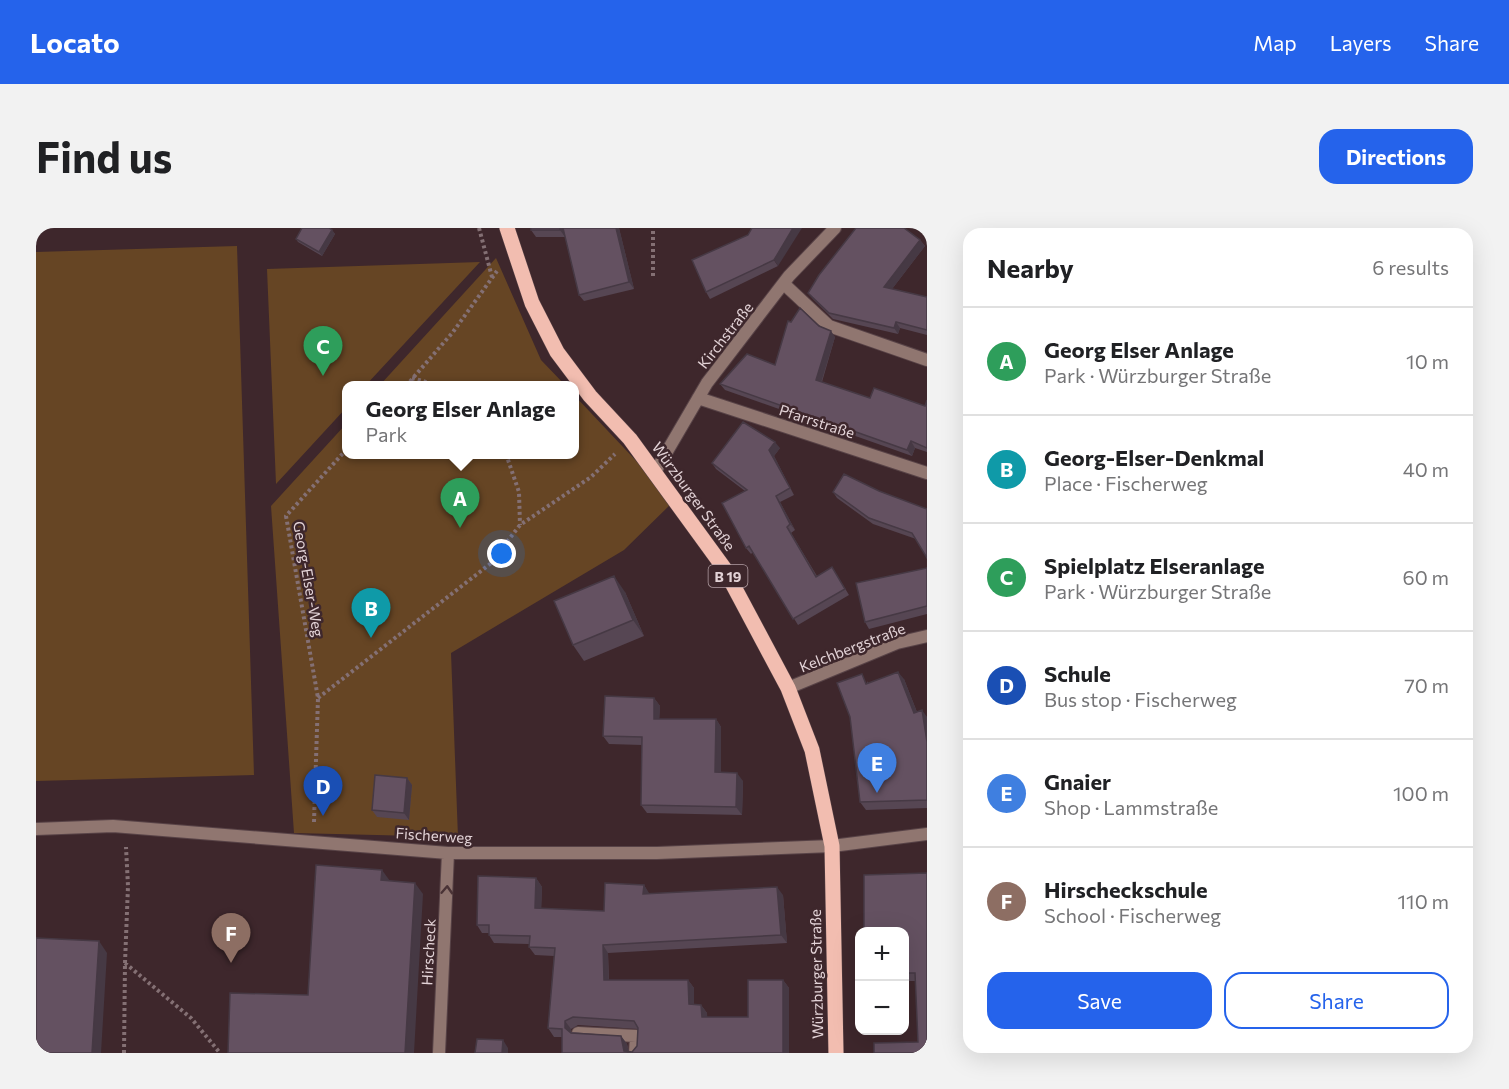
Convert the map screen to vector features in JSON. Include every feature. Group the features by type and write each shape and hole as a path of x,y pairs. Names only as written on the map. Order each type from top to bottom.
{"main road":[{"name":"Würzburger Straße","path":"507,228 513,252 532,303 557,352 579,381"},
{"name":"Würzburger Straße","path":"579,381 630,439 724,568 788,688 812,750 832,846 836,1053"}],"street":[{"name":"Kirchstraße","path":"655,472 698,398 784,284 835,228"},
{"path":"784,284 829,326 927,360"},
{"name":"Pfarrstraße","path":"698,398 927,473"},
{"name":"Kelchbergstraße","path":"788,688 897,643 927,636"},
{"name":"Fischerweg","path":"36,829 125,826 448,853 657,853 832,846 927,834"},
{"name":"Hirscheck","path":"439,1053 448,853"},
{"path":"578,1033 636,1036 635,1053"}],"path":[{"path":"479,228 492,277"},
{"path":"653,228 653,276"},
{"path":"410,381 453,332 513,252"},
{"path":"412,378 423,381"},
{"path":"318,698 490,564 520,525 591,477 630,439"},
{"name":"Georg-Elser-Weg","path":"313,841 318,698 286,516 342,454"},
{"path":"508,459 519,492 520,525"},
{"path":"124,1053 128,886 125,826"},
{"path":"125,963 191,1018 220,1053"}],"shaded area":[{"path":"237,246 254,775 36,781 36,252"},
{"path":"496,258 541,360 561,381 384,381"},
{"path":"480,262 370,381 342,381 342,412 276,484 267,269"},
{"path":"579,400 674,501 624,550 451,653 458,837 294,833 271,506 342,428 342,459 579,459"}],"building":[{"path":"302,228 332,230 319,252 296,239"},
{"path":"531,228 560,228 560,230 531,230"},
{"path":"563,228 616,228 629,282 579,295"},
{"path":"752,228 793,228 774,260 706,292 692,260 748,235"},
{"path":"856,228 904,228 920,240 884,287 927,297 927,330 896,322 894,328 829,313 808,293 819,275"},
{"path":"800,308 819,326 831,331 816,380 870,398 874,388 925,406 927,400 927,448 911,441 907,450 720,384 747,354 775,365 788,321 791,322"},
{"path":"743,422 775,442 769,450 790,488 776,496 790,524 787,527 816,577 832,567 845,589 793,619 749,546 746,548 722,503 747,490 712,463"},
{"path":"844,474 879,491 927,509 927,558 912,533 869,518 833,492"},
{"path":"927,568 927,606 865,622 856,583"},
{"path":"614,576 633,620 573,645 554,601"},
{"path":"898,672 914,713 922,710 927,742 927,800 860,802 850,717 837,683 862,674 866,684"},
{"path":"605,696 654,698 654,719 716,719 715,772 737,773 736,807 641,805 642,737 603,736"},
{"path":"375,775 407,778 404,813 372,810"},
{"path":"316,865 382,870 381,880 415,883 405,1053 228,1053 230,993 308,995"},
{"path":"927,873 927,1053 874,1053 874,1043 918,1042 915,973 909,973 909,927 864,927 864,875"},
{"path":"478,876 536,878 535,908 604,911 605,883 644,885 643,894 777,887 781,935 603,945 604,980 688,980 689,1004 701,1005 702,1017 748,1017 748,980 783,980 783,1053 562,1053 562,1029 548,1028 555,948 529,947 530,936 489,935 489,925 477,925","holes":["573,1017 634,1021 638,1028 637,1046 632,1052 624,1051 621,1036 571,1033 565,1028 565,1021"]},
{"path":"36,938 99,941 92,1053 36,1053"},
{"path":"477,1039 503,1040 502,1053 475,1053"}],"place":[{"name":"Spielplatz Elseranlage","path":"323,376"},
{"name":"Georg Elser Anlage","path":"460,528"},
{"name":"Georg-Elser-Denkmal","path":"371,638"},
{"name":"Gnaier","path":"877,793"},
{"name":"Schule","path":"323,816"},
{"name":"Hirscheckschule","path":"231,963"}]}
